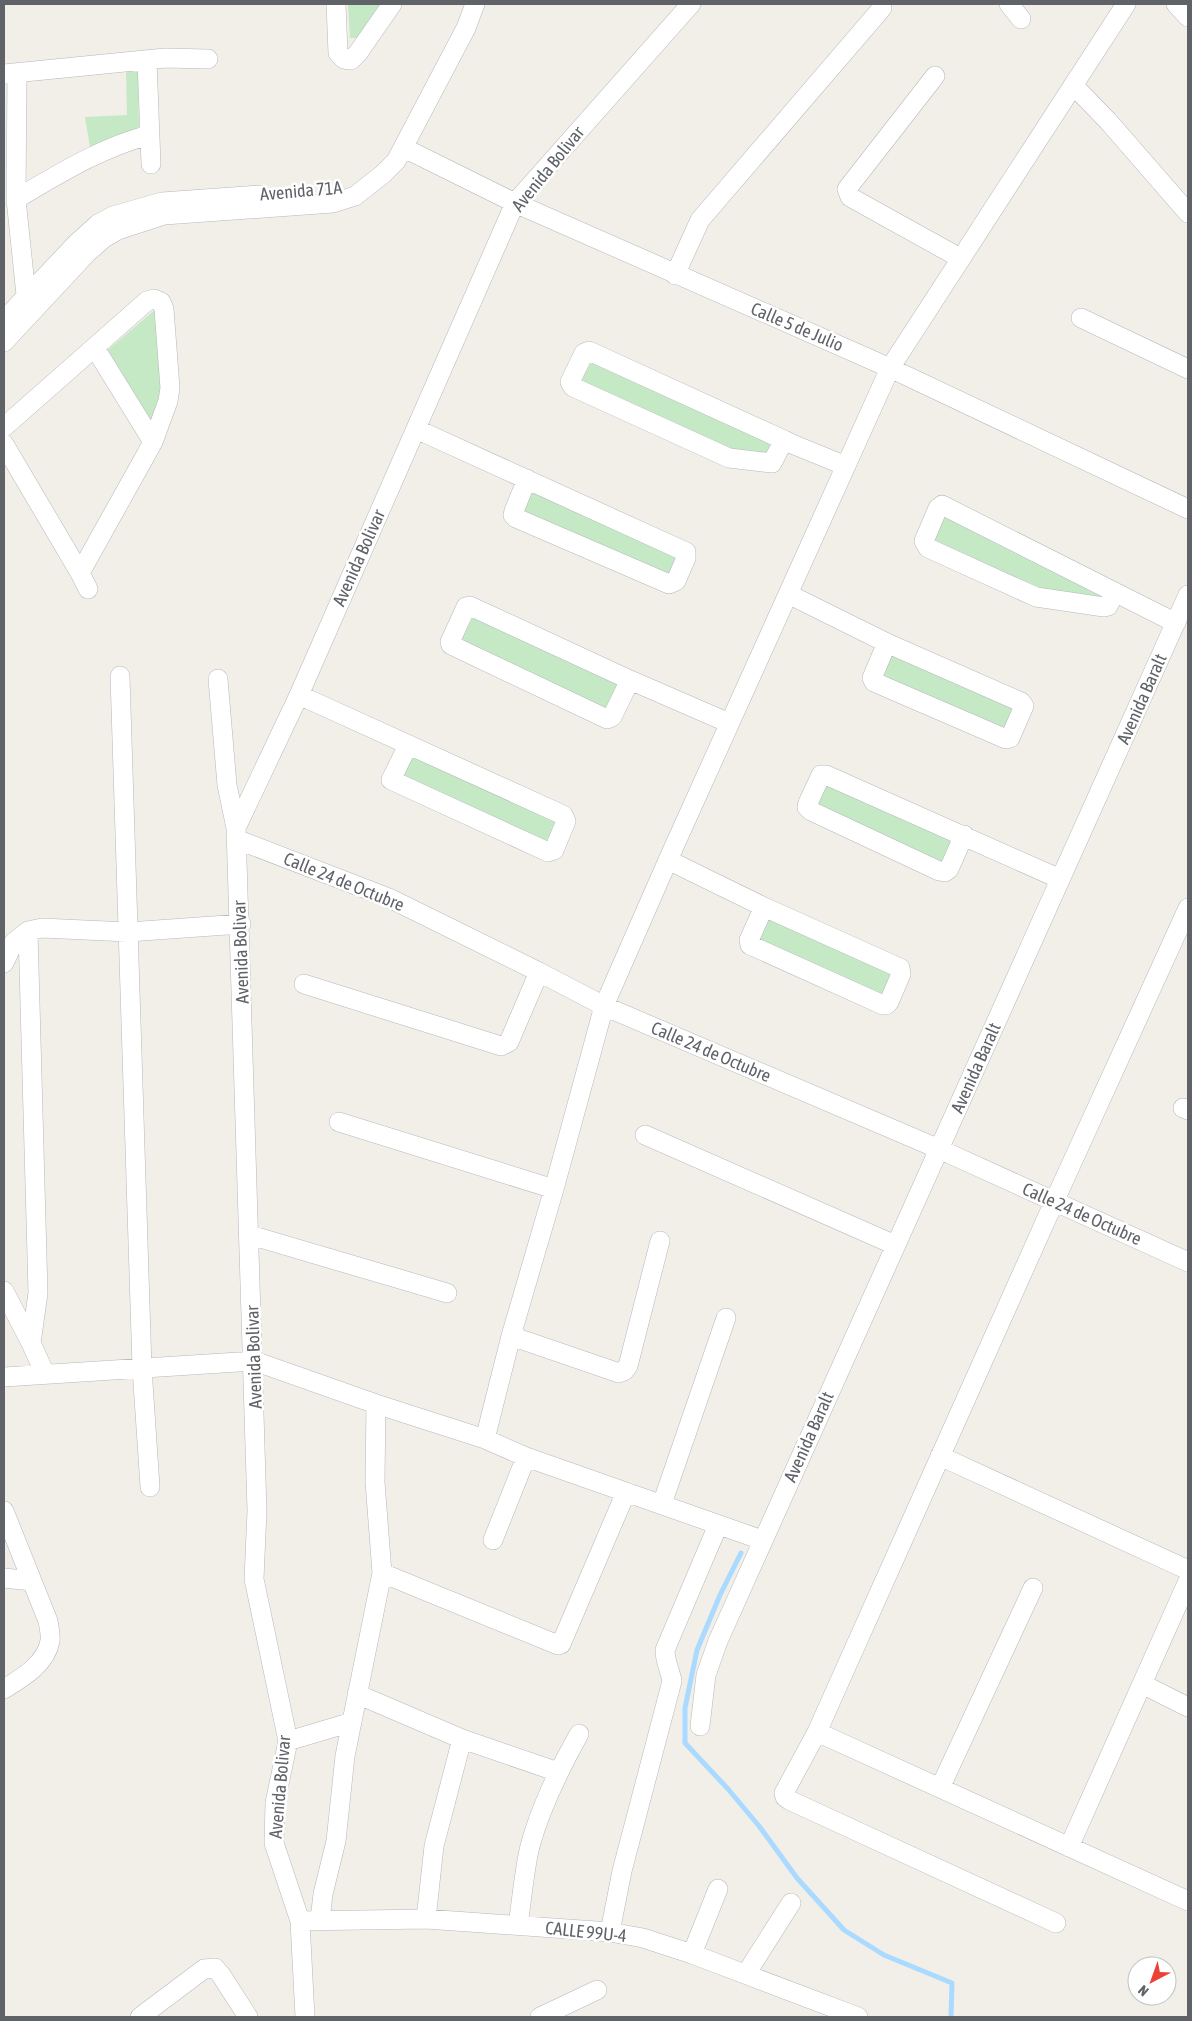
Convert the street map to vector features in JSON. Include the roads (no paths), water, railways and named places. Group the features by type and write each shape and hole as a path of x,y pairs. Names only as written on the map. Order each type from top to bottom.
{"street":[{"path":"336,4 338,53 344,59 351,60 358,53 392,4"},
{"name":"Avenida 71A","path":"4,342 18,310 104,238 118,230 170,214 333,203 355,196 384,174 396,161 466,28 475,4"},
{"name":"Avenida Bolivar","path":"304,2017 300,1921 274,1843 275,1803 288,1741 254,1579 257,1512 254,1361 241,924 236,834 515,203 691,4"},
{"path":"1009,4 1021,18"},
{"path":"485,1439 511,1336 554,1189 604,1006 668,860 890,368 1126,4"},
{"path":"1176,4 1188,17"},
{"path":"675,275 700,220 882,8"},
{"path":"18,310 16,200 10,74 165,58 208,59"},
{"path":"147,60 151,164"},
{"path":"935,76 847,189 850,196 960,258"},
{"path":"1073,85 1108,121 1188,213"},
{"path":"16,200 85,159 116,145 149,135"},
{"name":"Calle 5 de Julio","path":"404,148 515,203 890,368 1188,509"},
{"path":"4,427 147,301 154,299 160,302 164,309 170,388 168,400 153,442 84,581 4,444"},
{"path":"1081,318 1188,369"},
{"path":"94,348 153,442"},
{"path":"784,440 772,463 729,458 573,387 570,382 584,353 589,352 846,466"},
{"path":"416,429 527,479 686,552 686,558 676,581 670,584 516,518 513,515 514,511 527,479"},
{"path":"1115,592 1108,606 1104,607 1036,598 928,548 924,541 938,508 942,505 1115,592 1176,623"},
{"path":"788,594 889,644 1021,702 1024,706 1010,738 1006,739 874,682 872,678 886,646 889,644"},
{"name":"Avenida Baralt","path":"700,1726 706,1675 718,1641 1188,595"},
{"path":"630,680 612,717 607,719 451,645 450,642 466,607 470,606 729,724"},
{"path":"120,676 142,1368 150,1487"},
{"path":"218,678 227,785 236,834"},
{"path":"299,695 411,744 563,814 566,821 554,850 548,852 394,782 391,777 408,744"},
{"path":"964,835 948,869 945,872 939,872 811,811 808,803 822,775 826,775 964,835 1060,879"},
{"name":"Calle 24 de Octubre","path":"236,834 389,898 604,1006 939,1149 1188,1262"},
{"path":"668,860 764,907 900,968 901,974 889,1002 883,1005 750,945 749,940 764,907"},
{"path":"1056,1923 788,1800 784,1793 817,1732 1054,1202 1181,942 1188,908"},
{"path":"4,964 14,942 28,931 42,928 128,932 241,924"},
{"path":"28,931 38,1293 31,1343"},
{"path":"304,984 501,1046 509,1042 539,972"},
{"path":"339,1122 554,1189"},
{"path":"645,1135 895,1246"},
{"path":"250,1235 447,1293"},
{"path":"511,1336 619,1373 624,1371 628,1366 660,1241"},
{"path":"4,1291 45,1374"},
{"path":"662,1504 726,1318"},
{"path":"4,1377 254,1361 376,1404 485,1439 526,1457 762,1540"},
{"path":"320,1920 323,1894 336,1841 345,1756 382,1573 375,1482 376,1404"},
{"path":"940,1456 1188,1570"},
{"path":"493,1540 526,1457"},
{"path":"382,1573 558,1645 561,1644 626,1492"},
{"path":"4,1511 48,1621 50,1640 46,1653 36,1666 4,1689"},
{"path":"610,1932 622,1871 672,1682 665,1662 665,1650 718,1525"},
{"path":"4,1578 32,1581"},
{"path":"1069,1847 1188,1581"},
{"path":"940,1788 1033,1588"},
{"path":"1142,1684 1188,1707"},
{"path":"357,1694 462,1739 558,1772"},
{"path":"288,1741 352,1722"},
{"path":"817,1732 1188,1901"},
{"path":"518,1925 530,1848 541,1810 558,1772 579,1734"},
{"path":"426,1919 434,1846 462,1739"},
{"path":"692,1954 718,1889"},
{"path":"746,1974 791,1903"},
{"name":"CALLE 99U-4","path":"300,1921 426,1919 610,1932 643,1938 692,1954 858,2017"},
{"path":"140,2017 204,1969 215,1968 248,2017"},
{"path":"540,2017 596,1990"}],"waterway":[{"path":"741,1553 720,1595 697,1650 685,1708 685,1743 728,1789 759,1826 797,1878 844,1930 884,1955 952,1983 951,2017"}]}
